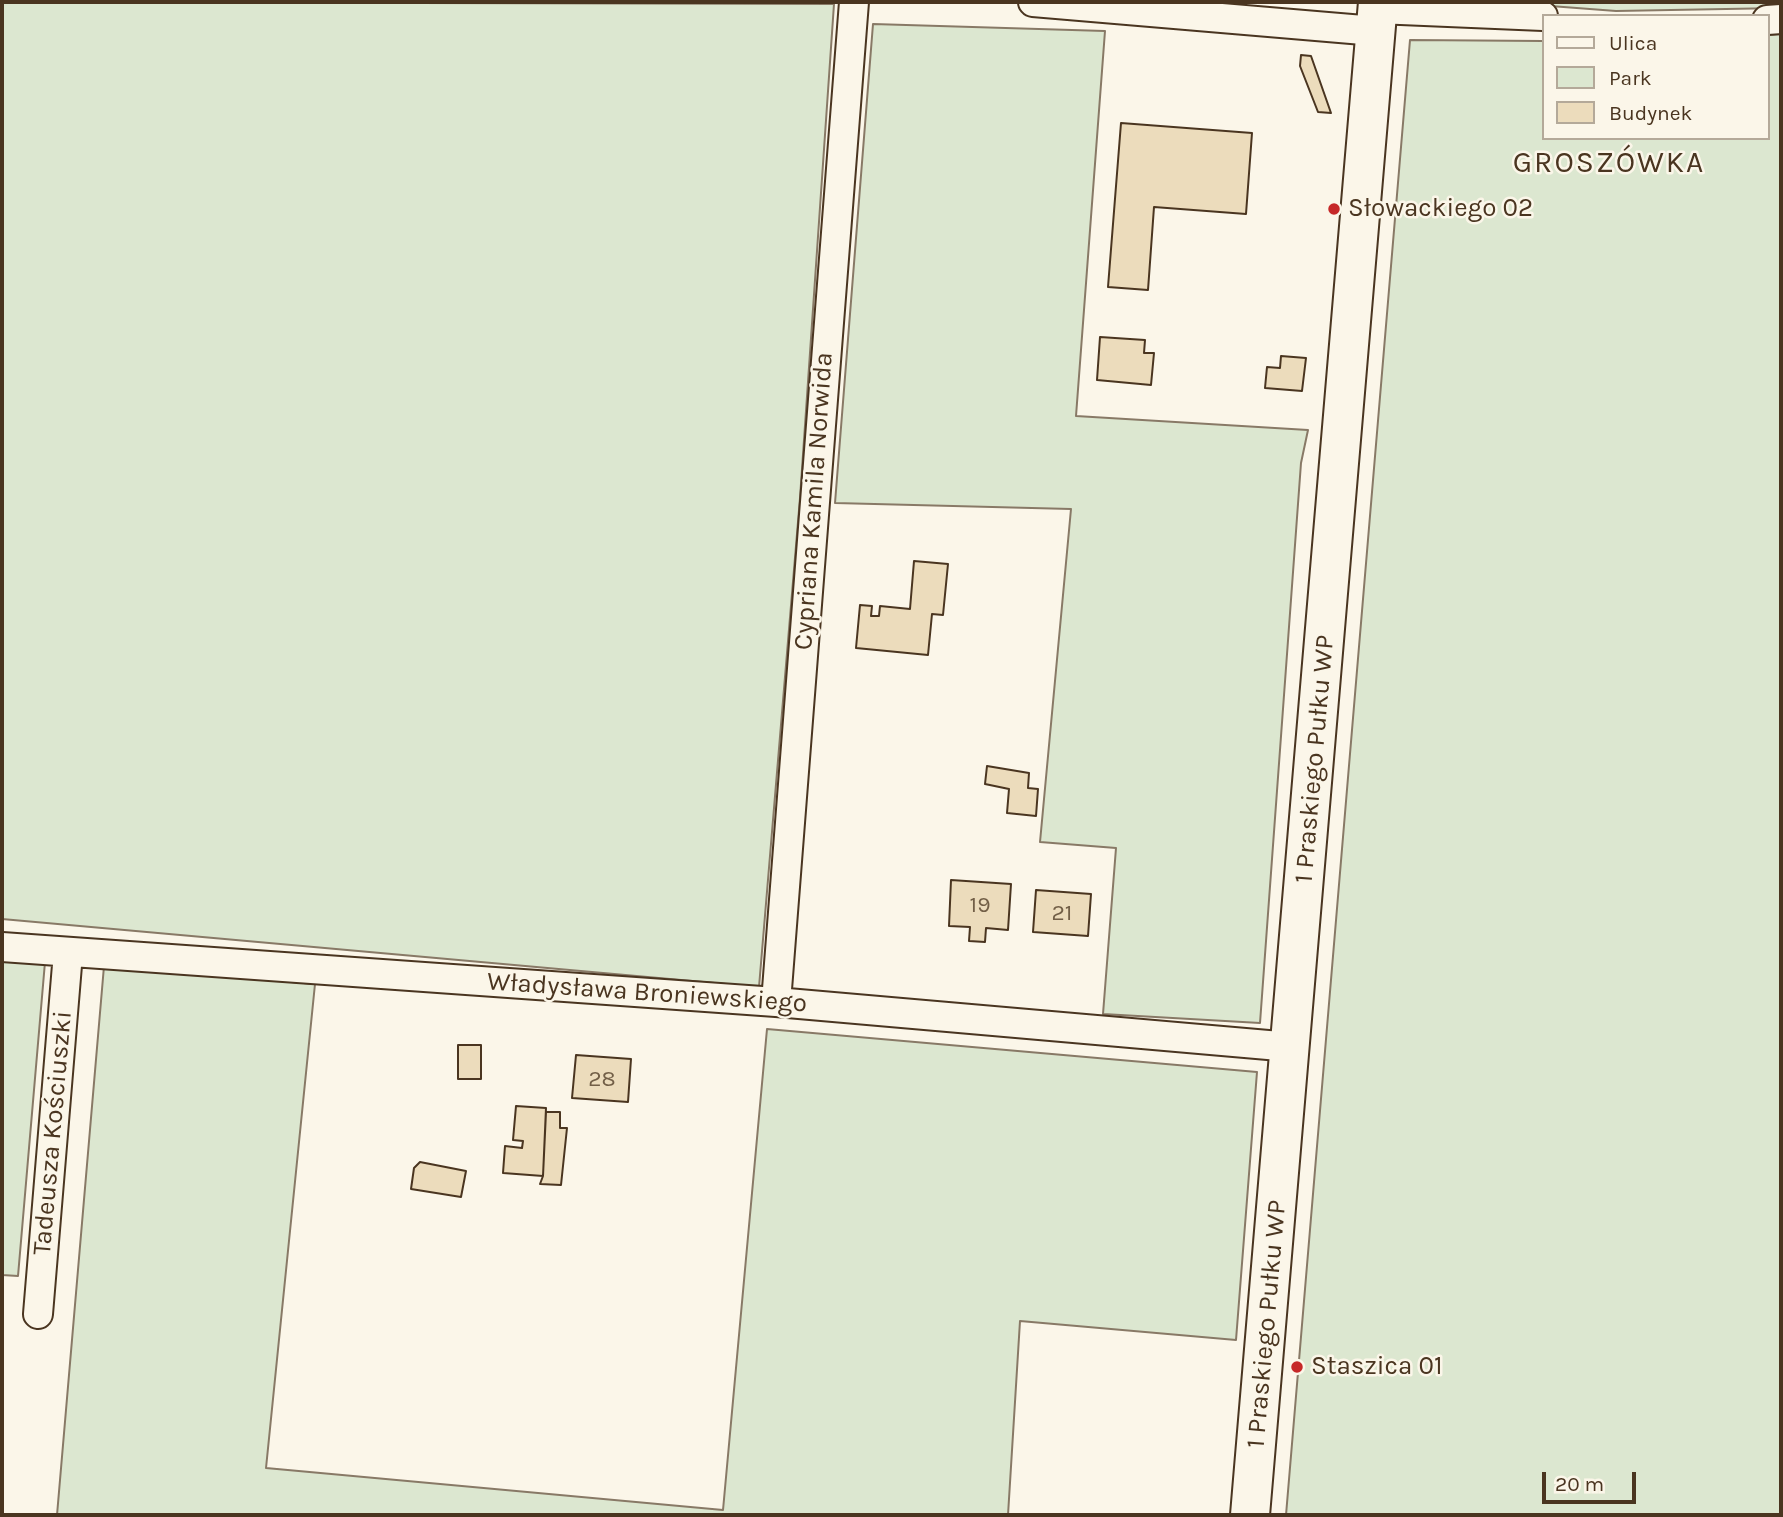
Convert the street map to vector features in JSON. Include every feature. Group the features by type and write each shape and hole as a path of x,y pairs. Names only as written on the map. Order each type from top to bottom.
{"street":[{"name":"Cypriana Kamila Norwida","path":"776,1002 854,2"},
{"path":"1032,2 1377,14 1542,16"},
{"name":"1 Praskiego Pułku WP","path":"1250,1515 1377,14"},
{"name":"Władysława Broniewskiego","path":"2,947 776,1002 1291,1047"},
{"name":"Tadeusza Kościuszki","path":"38,1314 68,953"}],"green space":[{"path":"2,2 834,4 800,498 759,987 2,919"},
{"path":"1498,2 1781,2 1781,8 1616,11"},
{"path":"873,24 1105,31 1076,416 1308,430 1301,463 1260,1023 1103,1014 1116,848 1040,842 1071,509 835,503"},
{"path":"1781,34 1781,1515 1286,1515 1410,40 1542,41 1542,140 1769,140 1769,35"},
{"path":"2,958 45,962 18,1276 2,1275"},
{"path":"104,966 315,984 266,1468 723,1510 767,1029 1257,1072 1236,1340 1020,1321 1008,1515 57,1515"}],"building":[{"path":"1301,55 1311,56 1331,113 1318,112 1300,66"},
{"path":"1121,123 1252,133 1246,214 1154,207 1148,290 1108,287"},
{"path":"1100,337 1145,340 1144,353 1154,353 1151,385 1097,380"},
{"path":"1281,356 1306,358 1302,391 1265,388 1267,367 1280,368"},
{"path":"914,561 948,564 943,615 932,614 928,655 856,648 860,605 872,606 871,616 879,616 880,606 910,609"},
{"path":"987,766 1029,773 1028,788 1038,789 1036,816 1007,813 1009,789 985,784"},
{"path":"951,880 1011,884 1008,930 986,928 985,942 969,941 970,927 949,926"},
{"path":"1036,890 1091,894 1088,936 1033,932"},
{"path":"458,1045 481,1045 481,1079 458,1079"},
{"path":"576,1055 631,1059 628,1102 572,1098"},
{"path":"516,1106 546,1108 543,1176 503,1173 505,1146 522,1148 523,1141 513,1140"},
{"path":"546,1112 560,1112 560,1128 567,1128 561,1185 540,1184 543,1176"},
{"path":"420,1162 466,1171 461,1197 411,1189 414,1168"}],"place":[{"name":"Słowackiego 02","path":"1334,209"},
{"name":"Staszica 01","path":"1297,1367"}],"district":[{"name":"GROSZÓWKA","path":"1609,163"}]}
